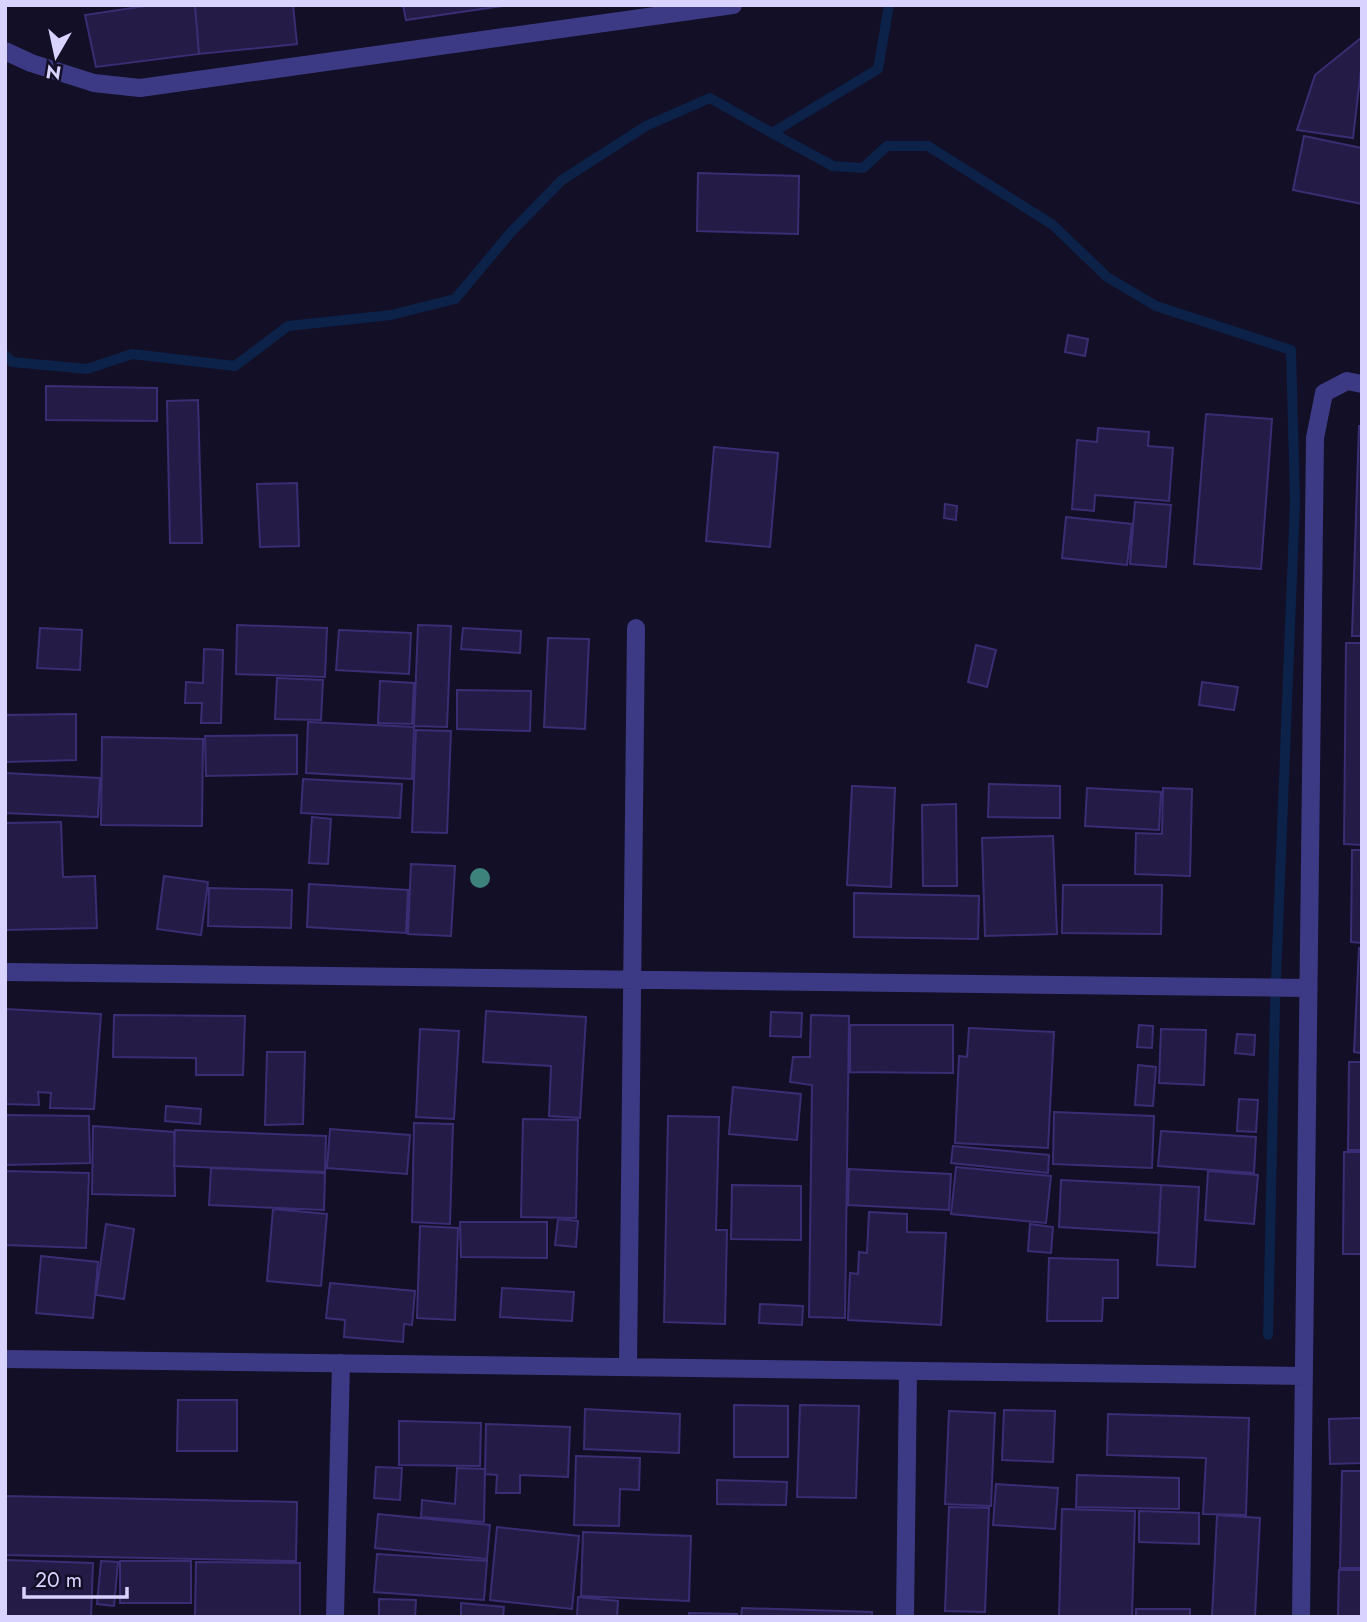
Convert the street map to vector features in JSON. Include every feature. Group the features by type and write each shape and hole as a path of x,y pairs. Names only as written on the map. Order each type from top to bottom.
{"street":[{"path":"5,51 31,63 94,83 140,88 733,5"},
{"path":"1301,1617 1315,438 1324,393 1347,381 1362,384"},
{"path":"628,1367 636,628"},
{"path":"5,971 1307,988"},
{"path":"5,1359 1303,1376"},
{"path":"335,1617 341,1363"},
{"path":"905,1617 908,1371"}],"building":[{"path":"152,5 195,5 199,54 96,67 85,15"},
{"path":"195,5 293,5 297,44 199,54"},
{"path":"403,5 509,5 406,20"},
{"path":"1362,37 1362,61 1353,138 1297,130 1315,75"},
{"path":"1304,136 1362,148 1362,204 1293,190"},
{"path":"698,173 799,176 798,234 697,231"},
{"path":"1068,335 1088,339 1085,356 1065,352"},
{"path":"46,386 157,388 157,421 46,420"},
{"path":"198,400 202,543 170,543 167,401"},
{"path":"1206,414 1272,419 1261,569 1194,564"},
{"path":"1359,426 1362,426 1362,636 1352,636"},
{"path":"1098,428 1149,432 1148,446 1173,448 1169,501 1095,495 1094,511 1072,509 1077,440 1097,442"},
{"path":"714,447 778,453 770,547 706,541"},
{"path":"297,483 299,546 260,547 257,484"},
{"path":"1135,502 1171,505 1166,567 1130,564"},
{"path":"945,504 957,506 956,520 944,518"},
{"path":"1066,517 1132,524 1127,565 1062,558"},
{"path":"237,625 327,628 325,677 236,674"},
{"path":"418,625 451,626 447,727 414,726"},
{"path":"40,628 82,630 80,670 37,668"},
{"path":"463,628 521,631 520,653 461,649"},
{"path":"339,630 411,633 409,674 336,670"},
{"path":"548,638 589,639 585,729 544,727"},
{"path":"1346,643 1362,643 1362,845 1344,844"},
{"path":"976,645 996,650 987,687 968,682"},
{"path":"204,649 223,650 221,723 201,723 202,703 185,703 186,682 203,683"},
{"path":"277,678 323,680 321,720 275,719"},
{"path":"380,681 414,683 412,724 378,723"},
{"path":"1202,682 1238,687 1234,710 1199,705"},
{"path":"457,690 531,691 530,731 457,729"},
{"path":"76,714 76,760 5,762 5,715"},
{"path":"308,722 414,727 412,779 306,773"},
{"path":"416,730 451,731 447,833 412,832"},
{"path":"297,735 297,774 206,776 205,736"},
{"path":"102,737 203,739 202,826 101,825"},
{"path":"5,773 100,778 98,817 5,813"},
{"path":"303,779 402,784 400,818 301,813"},
{"path":"989,784 1060,786 1060,818 988,817"},
{"path":"852,786 895,788 891,887 847,885"},
{"path":"1087,788 1161,792 1159,830 1085,826"},
{"path":"1163,788 1192,789 1190,876 1135,874 1136,833 1162,834"},
{"path":"956,804 957,886 923,886 922,805"},
{"path":"312,817 331,819 328,864 309,863"},
{"path":"61,822 63,877 95,876 97,928 5,930 5,823"},
{"path":"1053,836 1057,934 985,936 982,838"},
{"path":"1352,850 1362,850 1362,943 1351,942"},
{"path":"411,864 455,866 451,936 408,934"},
{"path":"164,876 208,882 201,935 157,929"},
{"path":"309,884 408,890 406,933 307,927"},
{"path":"1063,885 1162,885 1161,934 1062,933"},
{"path":"209,888 292,890 291,928 208,926"},
{"path":"854,893 979,896 978,939 854,937"},
{"path":"1359,948 1362,949 1362,1053 1354,1052"},
{"path":"5,1009 101,1014 94,1109 50,1108 51,1093 38,1092 39,1105 5,1104"},
{"path":"486,1011 586,1017 580,1118 549,1116 551,1066 483,1062"},
{"path":"771,1012 802,1013 801,1037 770,1036"},
{"path":"114,1015 245,1016 243,1075 196,1075 196,1058 113,1057"},
{"path":"811,1015 849,1016 845,1318 809,1317 812,1085 790,1082 793,1057 810,1057"},
{"path":"850,1025 953,1025 953,1073 850,1072"},
{"path":"1139,1025 1153,1026 1152,1048 1137,1047"},
{"path":"969,1028 1054,1032 1048,1148 955,1143 959,1056 967,1057"},
{"path":"420,1029 459,1031 454,1119 416,1117"},
{"path":"1161,1029 1206,1030 1204,1085 1159,1083"},
{"path":"1237,1034 1255,1035 1254,1055 1235,1053"},
{"path":"267,1052 305,1052 303,1124 265,1125"},
{"path":"1349,1062 1362,1062 1362,1150 1348,1150"},
{"path":"1138,1065 1156,1067 1153,1106 1135,1105"},
{"path":"733,1087 801,1094 797,1140 729,1134"},
{"path":"1239,1099 1258,1100 1256,1132 1237,1131"},
{"path":"166,1106 201,1109 200,1124 165,1121"},
{"path":"1054,1112 1154,1116 1152,1168 1053,1164"},
{"path":"5,1115 89,1116 90,1163 5,1165"},
{"path":"668,1116 719,1117 716,1230 727,1230 725,1324 664,1322"},
{"path":"523,1119 578,1120 576,1218 521,1217"},
{"path":"414,1123 453,1124 450,1224 412,1222"},
{"path":"93,1126 174,1132 175,1196 92,1194"},
{"path":"330,1129 410,1135 407,1174 327,1168"},
{"path":"175,1130 326,1136 325,1172 174,1166"},
{"path":"1161,1131 1256,1137 1254,1173 1158,1166"},
{"path":"953,1146 1049,1155 1048,1173 951,1163"},
{"path":"1344,1152 1362,1152 1362,1254 1343,1254"},
{"path":"956,1167 1051,1176 1046,1223 951,1214"},
{"path":"211,1168 325,1173 324,1210 209,1205"},
{"path":"849,1169 951,1174 949,1210 848,1205"},
{"path":"5,1171 89,1173 86,1248 5,1245"},
{"path":"1208,1171 1258,1175 1254,1224 1205,1220"},
{"path":"1061,1180 1161,1185 1159,1233 1059,1227"},
{"path":"732,1185 801,1186 801,1240 731,1239"},
{"path":"1161,1185 1199,1187 1195,1267 1157,1265"},
{"path":"273,1209 327,1214 321,1286 267,1281"},
{"path":"869,1212 907,1214 907,1232 946,1233 941,1325 848,1320 850,1273 858,1274 859,1252 867,1253"},
{"path":"558,1219 578,1221 576,1247 555,1245"},
{"path":"460,1222 547,1222 547,1258 461,1257"},
{"path":"106,1224 134,1229 124,1299 96,1295"},
{"path":"1030,1224 1053,1227 1051,1253 1028,1251"},
{"path":"420,1226 458,1228 455,1320 417,1318"},
{"path":"41,1256 98,1262 93,1318 36,1313"},
{"path":"1049,1258 1118,1260 1118,1298 1103,1298 1102,1321 1047,1321"},
{"path":"330,1283 415,1291 412,1325 404,1324 403,1342 344,1337 345,1320 326,1318"},
{"path":"502,1288 574,1292 572,1321 500,1317"},
{"path":"760,1304 803,1306 802,1325 759,1323"},
{"path":"178,1400 237,1400 237,1451 177,1451"},
{"path":"734,1405 788,1406 788,1457 734,1457"},
{"path":"800,1405 859,1406 856,1498 797,1497"},
{"path":"585,1409 680,1414 679,1453 584,1449"},
{"path":"1004,1410 1055,1411 1053,1462 1002,1460"},
{"path":"949,1411 995,1413 991,1506 945,1504"},
{"path":"1108,1414 1249,1418 1246,1515 1203,1514 1206,1458 1107,1455"},
{"path":"1362,1418 1362,1463 1330,1464 1329,1419"},
{"path":"399,1421 481,1423 480,1466 399,1465"},
{"path":"486,1424 570,1427 568,1477 520,1475 520,1493 496,1493 497,1475 485,1474"},
{"path":"576,1456 640,1458 639,1490 620,1489 619,1526 574,1525"},
{"path":"376,1467 402,1468 400,1500 374,1498"},
{"path":"457,1468 485,1469 484,1522 421,1517 422,1500 455,1504"},
{"path":"1342,1471 1362,1471 1362,1568 1340,1568"},
{"path":"1077,1475 1179,1478 1179,1509 1076,1507"},
{"path":"717,1480 787,1482 786,1505 717,1504"},
{"path":"996,1484 1058,1488 1055,1529 993,1525"},
{"path":"5,1496 297,1502 296,1561 5,1555"},
{"path":"949,1507 989,1508 985,1612 945,1611"},
{"path":"1062,1509 1135,1511 1132,1617 1059,1617"},
{"path":"1139,1511 1199,1513 1199,1544 1139,1542"},
{"path":"378,1514 490,1525 487,1559 375,1548"},
{"path":"1217,1515 1260,1518 1255,1617 1212,1617"},
{"path":"497,1527 579,1536 572,1609 490,1600"},
{"path":"583,1532 691,1536 689,1601 581,1596"},
{"path":"377,1554 487,1561 484,1600 374,1592"},
{"path":"5,1560 93,1563 91,1617 5,1617"},
{"path":"101,1561 118,1562 114,1606 97,1604"},
{"path":"120,1561 191,1561 191,1603 120,1603"},
{"path":"196,1562 300,1563 300,1617 195,1617"},
{"path":"1339,1570 1362,1570 1362,1617 1338,1617"},
{"path":"578,1597 618,1601 617,1617 577,1616"},
{"path":"379,1599 416,1600 415,1617 379,1617"},
{"path":"461,1603 504,1607 503,1617 461,1617"},
{"path":"742,1608 872,1612 872,1617 741,1617"},
{"path":"1136,1609 1190,1609 1190,1617 1136,1617"},
{"path":"689,1613 737,1614 737,1617 689,1617"}],"waterway":[{"path":"5,355 12,362 87,369 132,354 235,366 288,326 391,315 455,299 512,231 562,180 646,126 710,98 772,133 878,69 889,5"},
{"path":"772,133 833,166 863,168 887,146 928,146 1053,225 1107,277 1156,306 1291,350 1295,501 1275,1005 1268,1335"}]}
